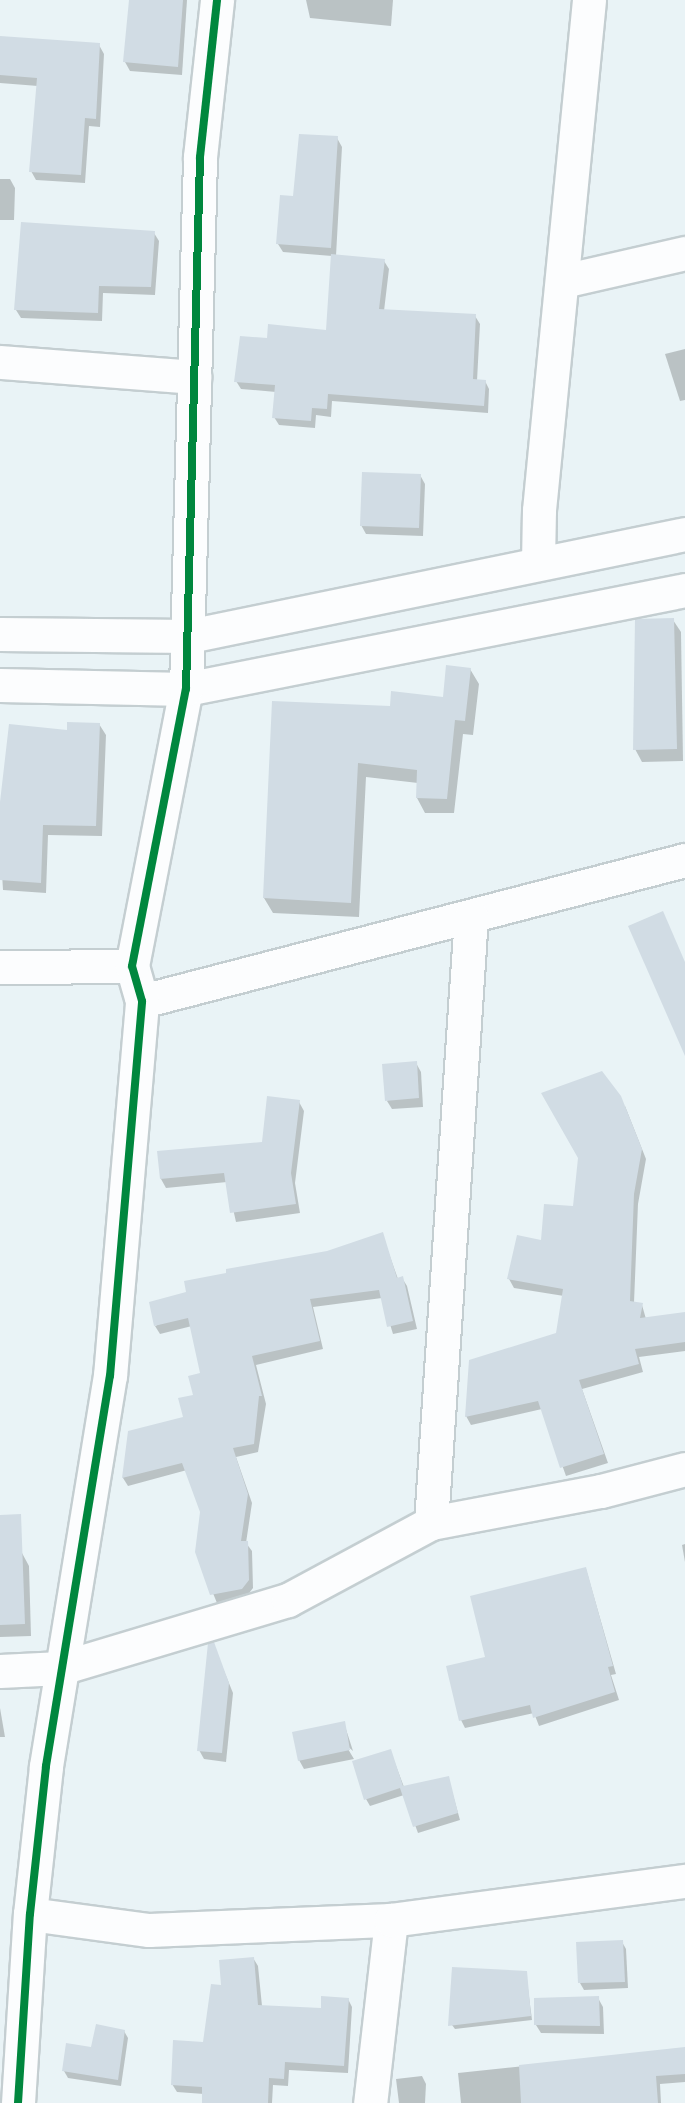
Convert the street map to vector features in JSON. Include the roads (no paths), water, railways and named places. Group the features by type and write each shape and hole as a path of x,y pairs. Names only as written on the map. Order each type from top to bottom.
{"street":[{"path":"18,2103 30,1914 61,1668 110,1376 142,1001 132,966 186,689 200,157 217,0"},
{"path":"538,562 539,510 589,0"},
{"path":"563,281 685,253"},
{"path":"0,362 194,377"},
{"path":"0,634 189,636 538,562 685,534"},
{"path":"0,685 186,689 685,590"},
{"path":"142,1001 685,860"},
{"path":"431,1523 471,916"},
{"path":"0,967 132,966"},
{"path":"0,1671 61,1668 288,1600 431,1523 601,1491 685,1469"},
{"path":"30,1914 149,1930 391,1920 685,1881"},
{"path":"370,2103 391,1920"}]}
